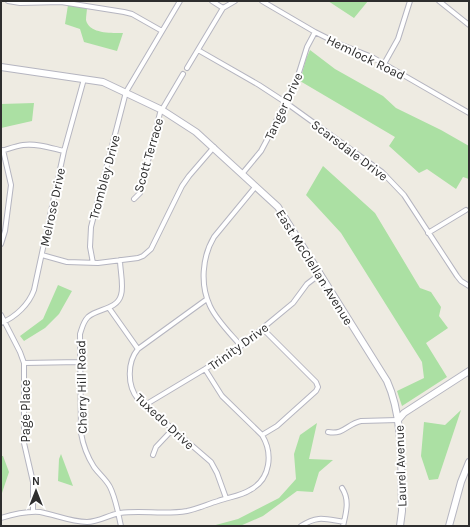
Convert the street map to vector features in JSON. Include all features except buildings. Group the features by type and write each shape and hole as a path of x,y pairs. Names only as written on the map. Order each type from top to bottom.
{"street":[{"path":"8,1 20,3 44,2 82,5 124,12 132,14 162,31"},
{"name":"Trombley Drive","path":"93,263 90,246 91,227 126,92 180,1"},
{"path":"212,1 223,8"},
{"path":"187,68 223,8 235,1"},
{"name":"Hemlock Road","path":"262,1 336,43 372,57 469,113"},
{"path":"384,64 398,39 410,1"},
{"path":"439,1 469,25"},
{"name":"Tanger Drive","path":"242,174 261,151 269,136 297,79 306,48 315,32"},
{"name":"Scarsdale Drive","path":"198,50 259,85 285,102 382,172 404,195 457,276 461,281 469,286"},
{"name":"East McClellan Avenue","path":"1,68 103,82 162,110 196,132 214,147 278,207 387,381 391,390 398,420"},
{"name":"Scott Terrace","path":"134,199 140,193 160,113 183,74"},
{"name":"Melrose Drive","path":"3,322 20,311 32,296 64,151 84,79"},
{"path":"1,244 5,231 11,184 2,150 29,144 64,151"},
{"path":"42,255 67,262 93,263 143,256 151,249 182,186 214,147"},
{"path":"241,346 216,316 207,299 204,288 204,266 209,245 222,226 256,186"},
{"path":"428,233 466,210"},
{"name":"Cherry Hill Road","path":"120,260 121,296 109,308 91,315 82,326 80,334 80,433 82,444 88,457 110,488 115,499 121,526"},
{"name":"Trinity Drive","path":"145,405 241,346 293,303 307,284 320,274"},
{"path":"109,308 138,349 207,299"},
{"name":"Page Place","path":"1,314 3,322 20,352 24,363 24,443 33,482 32,512"},
{"path":"262,434 277,426 318,388 316,382 263,329"},
{"name":"Tuxedo Drive","path":"138,349 133,356 130,380 135,395 172,430 214,466 226,498"},
{"path":"24,363 80,362"},
{"path":"1,518 20,513 32,512 44,513 76,521 89,522 118,513 188,511 250,490 256,486 263,478 268,467 269,452 266,441 262,434 222,396 205,369"},
{"name":"Laurel Avenue","path":"400,526 402,511 398,420 404,413 469,371"},
{"path":"328,432 335,434 341,432 361,421 398,420"},
{"path":"153,455 156,447 172,430"},
{"path":"449,526 461,482 469,462"},
{"path":"301,526 318,518 344,524 348,503 346,494 342,488"}],"green space":[{"path":"328,1 368,1 354,18"},
{"path":"68,5 87,7 86,20 88,25 92,28 102,32 123,33 117,51 84,42 80,29 65,24"},
{"path":"310,50 335,69 383,96 396,108 441,130 469,146 469,179 463,177 456,189 427,169 419,173 389,146 395,137 300,81"},
{"path":"34,103 32,121 1,128 1,104"},
{"path":"323,166 375,213 420,288 431,292 441,307 439,316 448,328 426,343 447,377 402,406 397,391 424,378 422,362 341,233 306,195"},
{"path":"58,285 72,291 59,314 45,328 24,341 20,336 43,319"},
{"path":"461,410 438,479 429,480 421,456 424,422 445,425"},
{"path":"317,423 309,459 333,460 319,472 313,492 297,491 263,516 240,526 212,526 238,519 279,498 296,479 294,454 300,435"},
{"path":"61,454 73,486 58,481 59,459"},
{"path":"1,456 3,456 9,472 1,496"}]}
